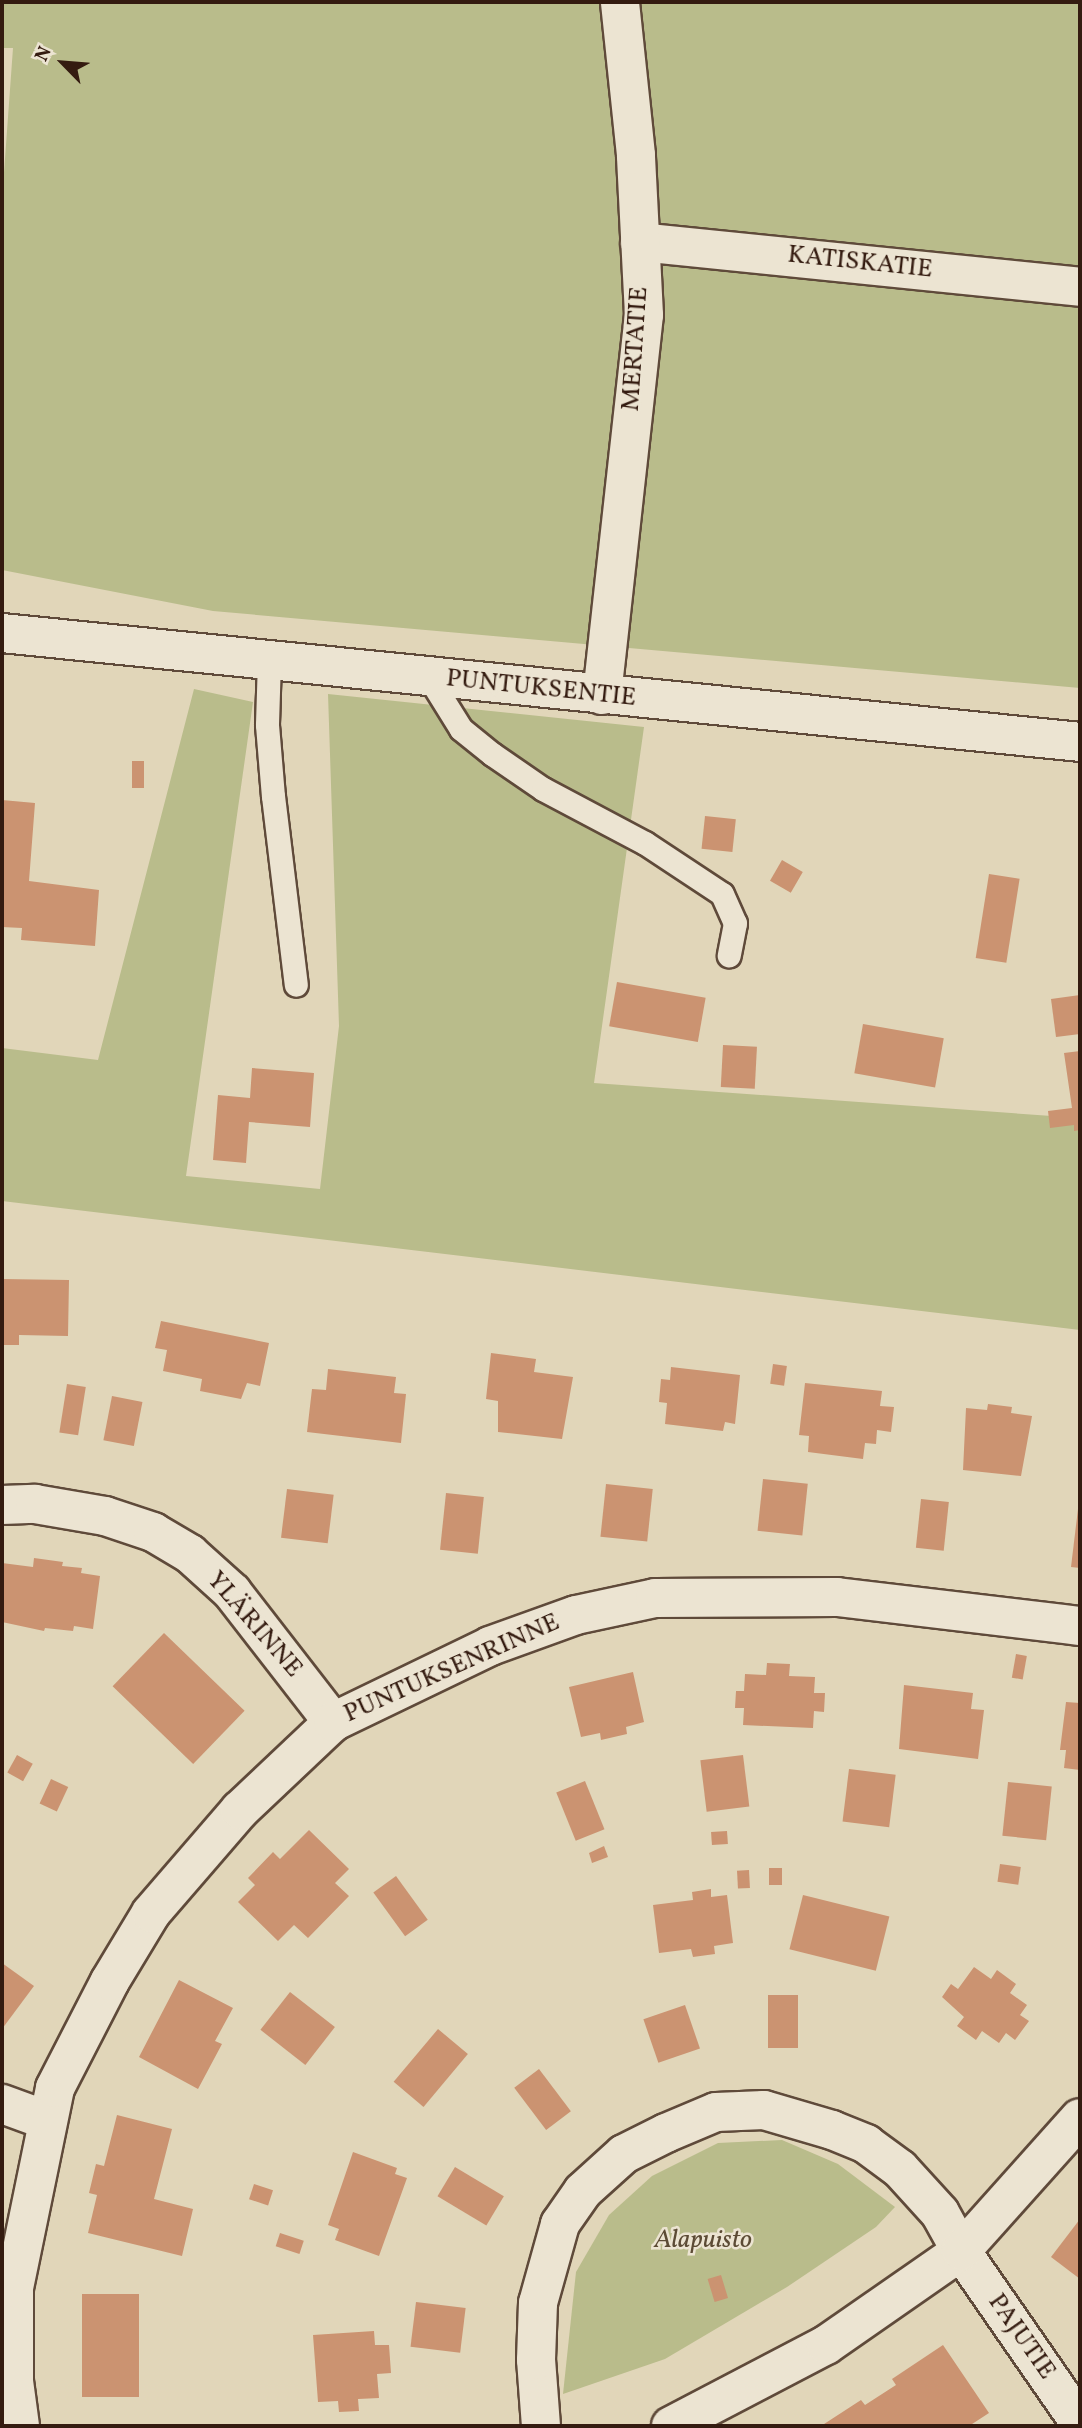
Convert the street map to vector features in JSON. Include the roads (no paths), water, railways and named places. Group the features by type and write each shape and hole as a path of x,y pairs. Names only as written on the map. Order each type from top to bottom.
{"street":[{"name":"MERTATIE","path":"602,695 643,315 640,242 620,2"},
{"name":"KATISKATIE","path":"640,242 1080,287"},
{"name":"PUNTUKSENTIE","path":"2,633 1080,742"},
{"name":"YLÄRINNE","path":"2,1505 35,1504 105,1516 153,1532 190,1555 232,1592 333,1722"},
{"name":"PUNTUKSENRINNE","path":"20,2426 14,2381 14,2288 46,2120 74,2049 151,1913 240,1810 333,1722 490,1646 576,1615 655,1598 741,1594 837,1597 1080,1626"},
{"path":"2,2104 46,2120"},
{"name":"PAJUTIE","path":"541,2426 536,2360 538,2303 560,2224 583,2191 624,2154 678,2128 716,2112 764,2110 866,2144 900,2169 924,2196 1080,2423"},
{"path":"671,2426 826,2345 961,2251 1080,2118"}],"lane":[{"path":"269,660 272,784 296,985"},
{"path":"428,676 461,729 492,754 543,789 645,843 722,894 735,923 729,955"}],"park label":[{"name":"Alapuisto","path":"703,2241"}]}
